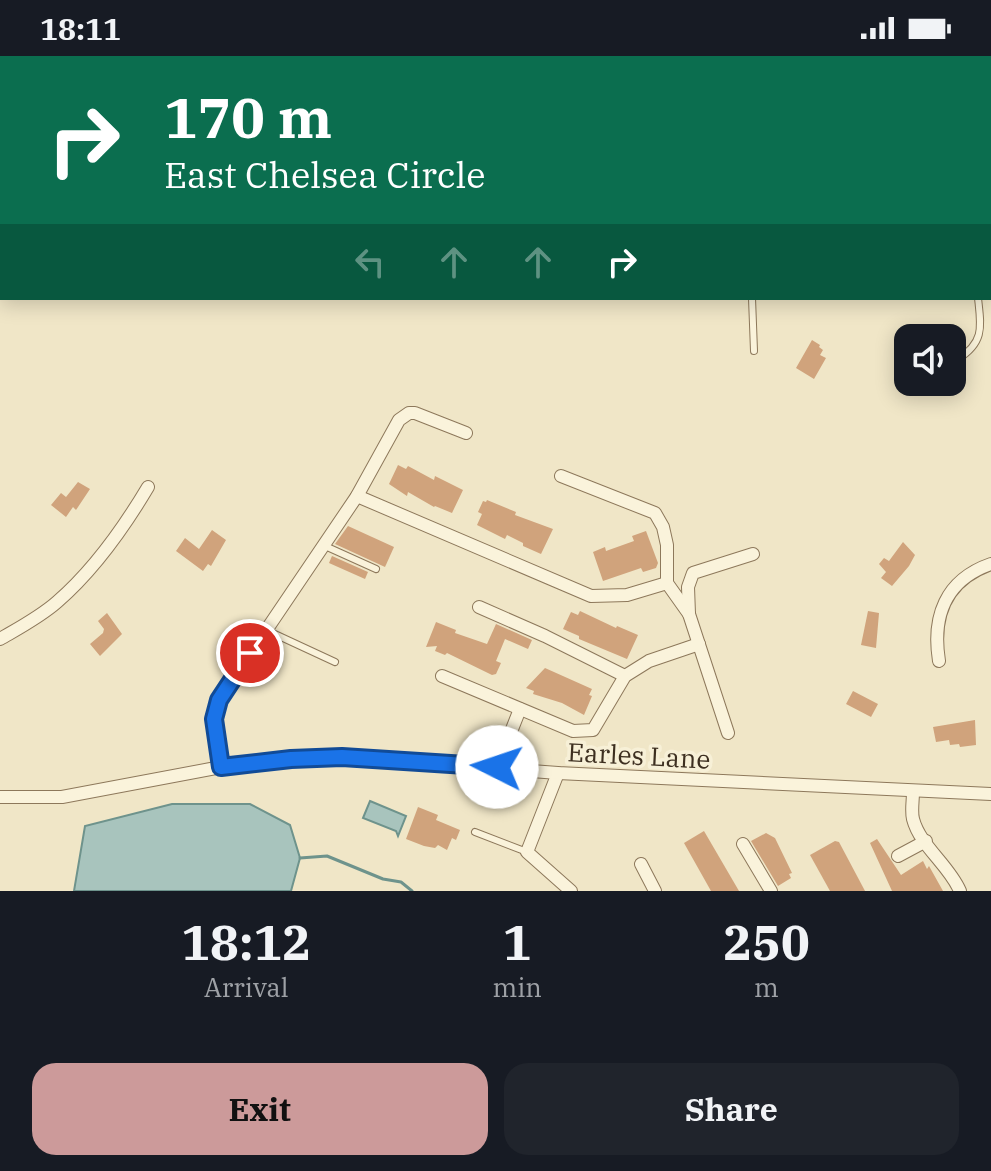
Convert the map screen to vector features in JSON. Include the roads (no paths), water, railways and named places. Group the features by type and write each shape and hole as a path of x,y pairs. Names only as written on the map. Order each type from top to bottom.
{"street":[{"path":"221,767 214,719 219,700 357,496 393,427 409,413 415,413 466,433"},
{"path":"561,476 655,513 663,527 667,545 667,583 689,614"},
{"path":"0,639 56,603 84,577 128,520 148,487"},
{"path":"357,496 591,596 627,595 667,583"},
{"path":"728,733 689,614 688,587 693,573 753,554"},
{"path":"939,661 935,637 941,609 949,595 969,575 991,564"},
{"path":"479,607 625,676"},
{"path":"442,676 573,731 593,730 625,676 649,661 699,644"},
{"path":"497,767 520,709"},
{"name":"Earles Lane","path":"0,797 62,797 221,767 342,757 558,773 991,794"},
{"path":"558,773 527,852 571,891"},
{"path":"913,792 913,817 960,891"},
{"path":"898,856 926,841"},
{"path":"743,844 771,891"},
{"path":"641,864 655,891"}],"lane":[{"path":"752,300 754,351"},
{"path":"966,353 979,334 978,300"},
{"path":"322,544 376,569"},
{"path":"266,630 335,662"},
{"path":"475,832 527,852"}],"water":[{"path":"370,801 406,816 398,836 396,831 363,818"},
{"path":"172,804 250,804 290,825 300,858 291,891 74,891 85,826"}],"waterway":[{"path":"300,858 327,856 383,879 401,882 412,891"}]}
